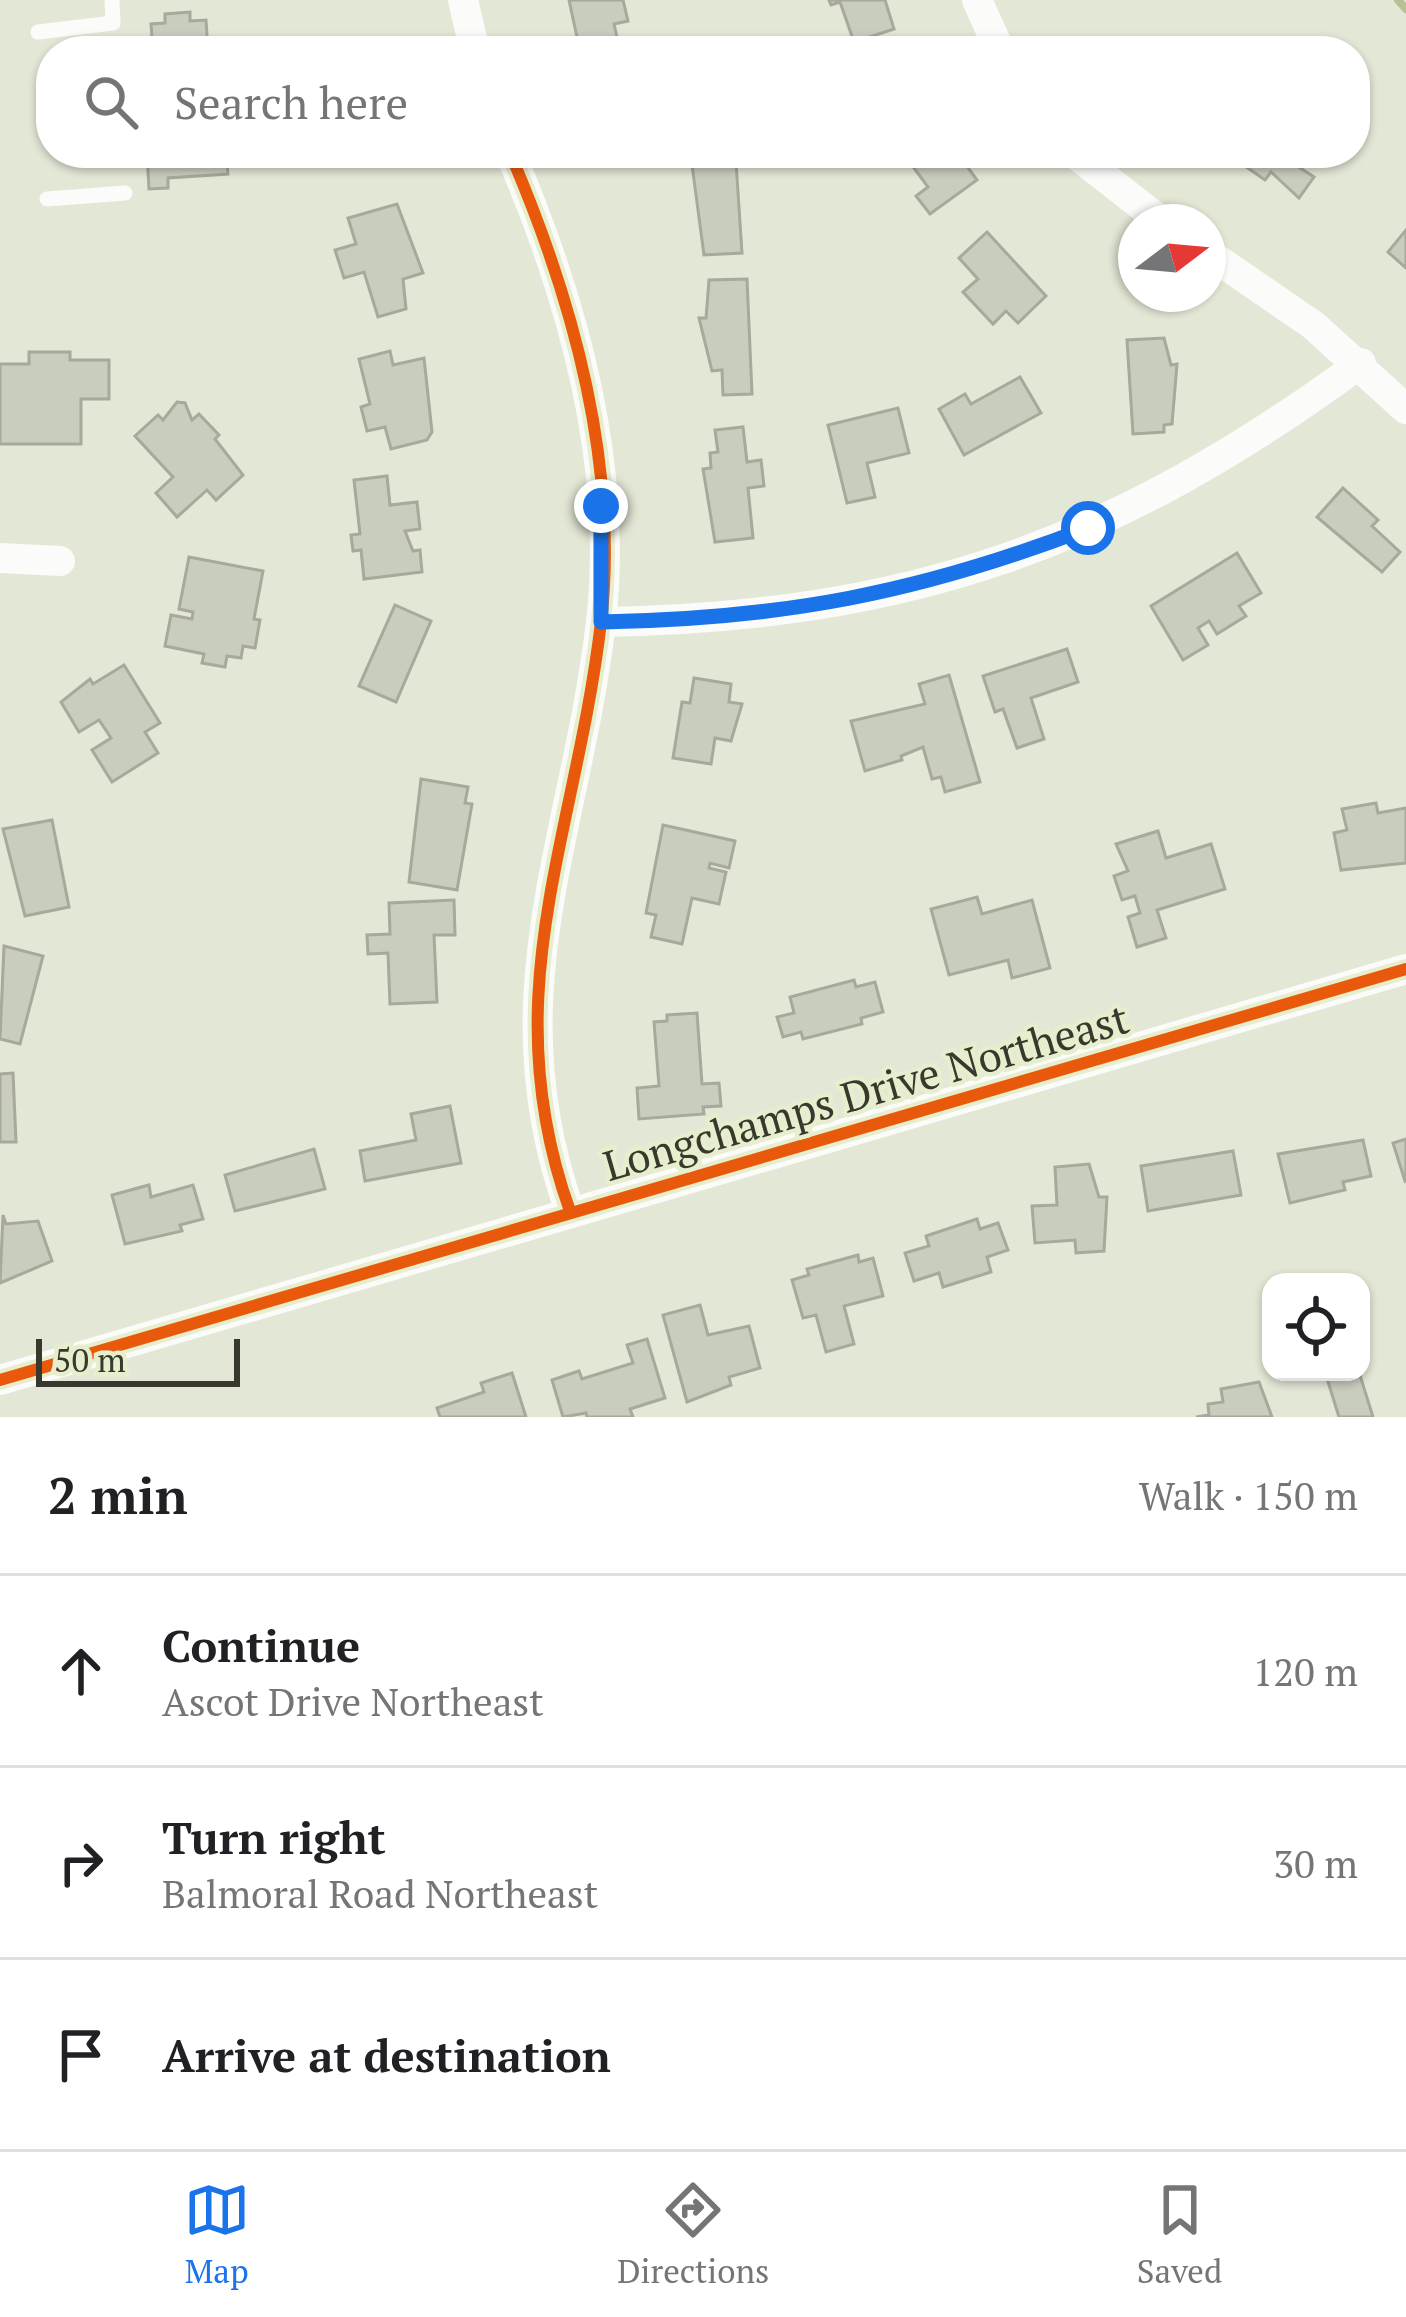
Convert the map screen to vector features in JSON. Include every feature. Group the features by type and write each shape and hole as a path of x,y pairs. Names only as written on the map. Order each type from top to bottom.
{"street":[{"path":"463,0 471,36"},
{"path":"977,0 993,36"},
{"path":"517,168 553,262 586,390 601,506 601,622 534,1002 540,1108 570,1211"},
{"path":"1093,168 1139,204"},
{"path":"1226,267 1360,363 1406,409"},
{"path":"601,622 700,620 800,610 898,592 995,564 1178,485 1264,434 1360,363"},
{"path":"0,558 60,561"},
{"name":"Longchamps Drive Northeast","path":"0,1380 1406,969"}],"lane":[{"path":"38,32 113,23 112,0"},
{"path":"47,199 125,193"}],"building":[{"path":"569,0 623,0 628,21 614,24 617,36 577,36"},
{"path":"829,0 885,0 894,29 852,36 840,2 831,5"},
{"path":"190,12 190,21 206,20 207,36 152,36 151,24 165,23 165,14"},
{"path":"148,168 227,168 228,174 168,178 168,188 149,189"},
{"path":"692,168 736,168 742,253 704,255"},
{"path":"914,168 968,168 977,180 930,214 916,196 928,187"},
{"path":"1248,168 1300,168 1314,177 1299,198 1271,172 1265,180"},
{"path":"397,204 423,273 403,279 406,309 378,317 364,272 344,278 335,250 356,244 348,218"},
{"path":"1406,230 1406,268 1388,252"},
{"path":"987,232 1046,296 1018,323 1006,311 993,324 963,292 978,279 959,258"},
{"path":"747,279 752,394 723,395 722,370 712,371 699,318 706,318 709,280"},
{"path":"1164,338 1171,365 1177,364 1172,424 1164,425 1164,432 1133,434 1127,340"},
{"path":"390,351 393,365 424,358 432,432 427,440 391,449 385,427 367,431 361,407 370,404 359,359"},
{"path":"29,352 70,352 70,360 109,360 109,399 81,399 81,444 0,444 0,364 29,364"},
{"path":"1020,377 1041,413 964,455 939,409 965,394 971,404"},
{"path":"177,402 185,403 192,420 199,414 219,435 215,439 243,475 216,500 207,490 177,517 156,493 173,477 135,436 158,415 163,420"},
{"path":"898,408 909,453 867,463 875,497 847,503 828,425"},
{"path":"743,427 747,462 761,460 764,486 748,488 753,538 715,542 703,469 711,468 710,453 718,452 715,430"},
{"path":"387,476 390,505 417,502 420,529 405,531 413,551 420,550 422,572 364,579 361,550 353,551 351,535 360,534 354,480"},
{"path":"1343,488 1378,520 1372,526 1400,552 1382,572 1317,517"},
{"path":"1237,553 1261,593 1239,606 1246,616 1217,634 1209,621 1198,628 1208,645 1183,660 1151,606"},
{"path":"189,557 263,571 254,619 260,620 255,648 243,646 241,658 227,656 225,667 202,663 204,654 165,646 171,615 192,619 193,612 179,609"},
{"path":"395,605 431,621 396,702 359,686"},
{"path":"1067,649 1078,682 1031,698 1044,739 1017,748 1003,709 995,712 983,676"},
{"path":"124,665 160,723 145,732 158,753 112,782 92,750 111,738 99,720 79,732 61,702 90,679 93,684"},
{"path":"949,675 980,782 945,792 941,777 932,779 923,747 901,756 902,760 865,771 851,721 925,704 919,684"},
{"path":"694,678 731,684 729,702 742,704 731,741 715,738 711,764 673,758 682,702 690,703"},
{"path":"421,779 468,787 465,803 472,804 457,890 409,882"},
{"path":"1376,803 1378,813 1406,808 1406,863 1341,870 1334,833 1347,830 1342,809"},
{"path":"52,820 69,907 25,916 3,829"},
{"path":"663,825 735,841 729,868 710,863 709,868 726,872 719,904 692,898 682,944 651,937 656,915 646,913"},
{"path":"1158,831 1166,858 1211,844 1225,889 1157,910 1166,938 1137,947 1128,917 1140,913 1135,896 1122,900 1114,876 1128,871 1116,844"},
{"path":"977,897 982,914 1032,900 1050,968 1012,978 1008,960 949,975 931,909"},
{"path":"454,900 455,935 434,935 437,1002 390,1004 388,953 368,954 367,935 390,934 389,903"},
{"path":"4,946 43,956 20,1044 0,1039"},
{"path":"854,980 856,987 875,982 883,1012 861,1018 862,1024 803,1039 801,1032 783,1037 777,1017 794,1013 790,997"},
{"path":"697,1013 702,1084 719,1083 721,1106 703,1107 704,1114 639,1119 637,1088 659,1086 654,1022 667,1021 667,1015"},
{"path":"13,1073 16,1142 0,1142 0,1074"},
{"path":"450,1106 461,1163 365,1181 360,1151 416,1140 411,1114"},
{"path":"1406,1139 1406,1180 1405,1181 1393,1143"},
{"path":"1363,1140 1371,1176 1343,1182 1345,1190 1290,1203 1278,1154"},
{"path":"314,1149 325,1189 235,1211 225,1175"},
{"path":"1233,1151 1241,1195 1148,1211 1141,1166"},
{"path":"1089,1164 1099,1197 1107,1197 1104,1251 1076,1253 1075,1240 1035,1243 1032,1206 1057,1205 1055,1167"},
{"path":"149,1185 151,1197 193,1185 203,1219 180,1225 182,1231 125,1244 112,1195"},
{"path":"3,1215 6,1224 38,1221 52,1261 0,1283"},
{"path":"977,1219 980,1229 998,1223 1008,1250 987,1257 991,1272 943,1287 939,1273 914,1281 905,1253 929,1246 926,1236"},
{"path":"858,1255 859,1262 873,1258 883,1296 844,1306 854,1344 826,1352 816,1315 803,1318 792,1280 809,1275 807,1269"},
{"path":"700,1305 708,1335 749,1326 760,1368 729,1377 731,1385 687,1402 663,1315"},
{"path":"647,1339 665,1398 630,1409 633,1417 587,1417 586,1413 563,1417 552,1380 579,1371 582,1379 633,1363 627,1345"},
{"path":"512,1373 526,1417 440,1417 437,1408 484,1392 481,1383"},
{"path":"1328,1381 1362,1381 1373,1417 1339,1417"},
{"path":"1259,1382 1272,1417 1196,1417 1209,1415 1208,1404 1223,1402 1221,1389"}],"waterway":[{"path":"1398,0 1406,9"}],"cycle path":[{"path":"516,168 571,323 586,382 603,502 601,622 547,915 539,986 538,1058 548,1132 570,1211"},
{"path":"0,1380 1406,969"}],"route":[{"path":"601,506 601,622 700,620 800,610 898,592 995,564 1088,528"}]}
